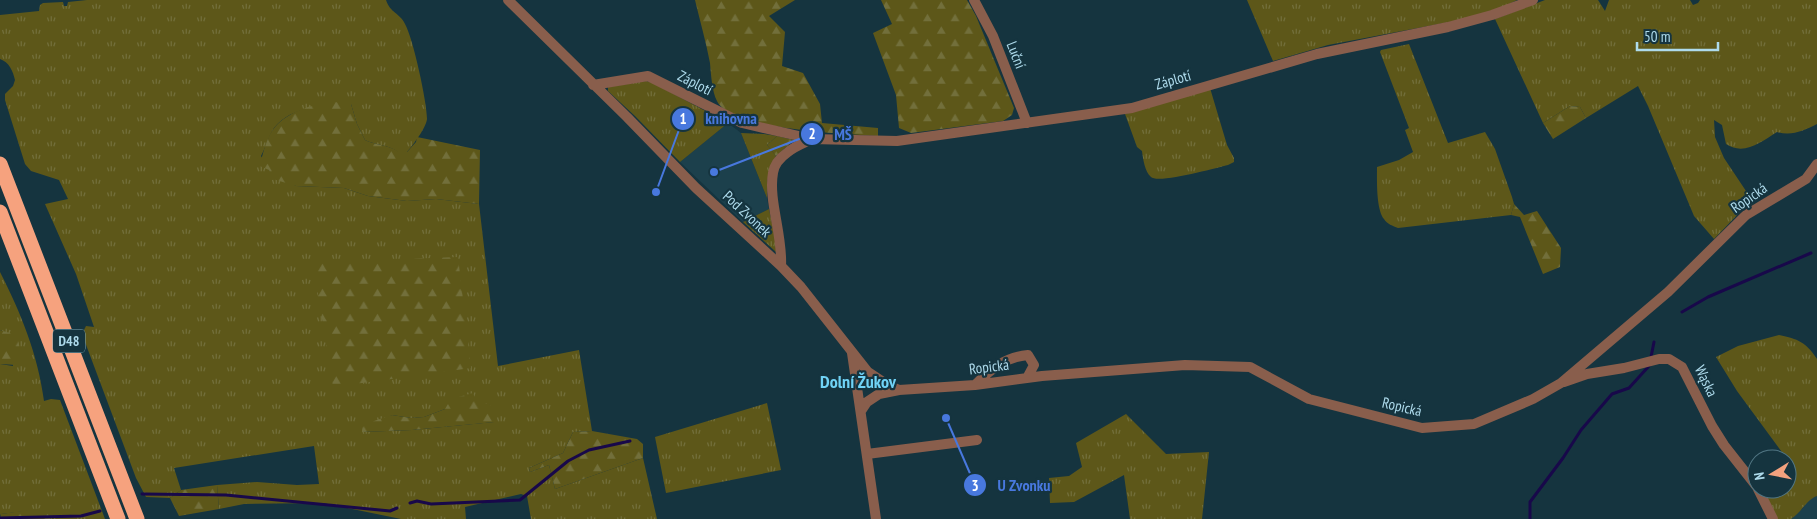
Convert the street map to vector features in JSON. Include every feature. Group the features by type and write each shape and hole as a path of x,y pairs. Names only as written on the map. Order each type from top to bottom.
{"highway":[{"name":"D48","path":"0,164 137,519"},
{"name":"D48","path":"0,212 118,519"}],"street":[{"name":"Pod Zvonek","path":"508,0 696,188 781,266 801,287 868,372 899,390"},
{"name":"Luční","path":"974,0 993,36 1027,123"},
{"name":"Záplotí","path":"593,85 648,76 742,123 812,139 897,140 1132,108 1317,54 1448,26 1492,15 1534,0"},
{"name":"Záplotí","path":"781,266 782,251 772,186 773,172 778,162 788,152 812,139"},
{"name":"Ropická","path":"899,390 1185,365 1250,367 1309,399 1422,428 1474,424 1533,399 1561,383 1668,292 1746,215 1806,179 1817,164"},
{"name":"Pod Zvonek","path":"852,352 876,519"},
{"path":"974,384 993,368 1014,356 1028,355 1034,365 1027,378"},
{"name":"Wąska","path":"1561,383 1587,374 1624,368 1659,359 1669,359 1682,366 1712,426 1747,474"},
{"path":"861,411 867,402 879,394 899,390"},
{"path":"867,454 977,440"},
{"name":"Wąska","path":"1763,499 1773,519"}],"shaded area":[{"path":"728,123 741,133 767,198 769,209 743,222 680,162"},
{"path":"1817,496 1817,519 1791,519 1803,508 1809,499"}],"green space":[{"path":"87,0 386,0 390,8 403,20 408,31 425,99 426,123 410,149 407,152 398,152 365,140 357,124 351,104 310,108 281,120 270,135 261,156 269,170 296,186 344,188 368,196 407,201 436,199 479,204 498,366 579,350 592,431 573,432 563,453 529,468 530,472 549,465 555,489 643,458 657,519 531,519 527,496 521,494 465,507 466,519 401,519 323,503 244,504 219,509 217,485 257,482 297,485 319,484 314,446 174,468 181,490 170,498 146,497 136,478 82,334 86,326 94,327 76,274 45,204 68,199 59,180 31,171 25,164 5,100 5,94 13,86 15,80 10,67 0,59 0,15 39,11 40,5 43,3 63,2 64,6 67,6 68,2","holes":["489,404 494,422 412,430 362,432 392,415 411,418 424,417 445,409"]},
{"path":"695,0 795,0 769,16 785,32 782,66 803,73 820,104 822,123 878,128 878,136 791,129 743,118 726,111 717,101 714,93 710,63"},
{"path":"881,0 967,0 976,16 1014,108 1012,115 1003,121 911,133 899,128 896,95 873,33 892,24"},
{"path":"1247,0 1517,0 1495,11 1460,20 1328,45 1273,61"},
{"path":"1545,0 1598,0 1605,11 1609,0 1690,0 1693,5 1700,0 1817,0 1817,124 1797,132 1777,132 1752,146 1739,149 1726,144 1722,125 1714,120 1715,137 1724,158 1754,203 1741,211 1714,239 1694,216 1638,86 1586,118 1580,107 1570,106 1543,123 1495,19"},
{"path":"1409,44 1448,143 1485,132 1495,149 1512,197 1514,204 1511,215 1398,228 1388,224 1381,214 1378,202 1377,167 1399,160 1413,152 1405,130 1409,128 1380,52 1381,50"},
{"path":"646,81 728,123 680,162 608,91 608,87"},
{"path":"1210,88 1234,162 1222,167 1175,177 1156,179 1151,177 1146,169 1142,151 1137,147 1125,114"},
{"path":"335,102 351,104 357,124 365,140 399,152 407,152 416,142 417,137 480,150 479,204 436,199 407,201 368,196 344,188 296,186 273,179 269,170 260,166 267,140 275,127 287,116 295,112 319,104"},
{"path":"1570,106 1580,107 1586,118 1553,139 1543,123"},
{"path":"741,133 777,136 767,145 776,156 769,171 767,198"},
{"path":"777,136 794,140 776,156 767,145"},
{"path":"1514,204 1524,215 1537,211 1561,248 1560,267 1543,274 1520,217 1511,215"},
{"path":"769,209 776,242 776,252 743,222"},
{"path":"458,257 471,368 333,387 313,263"},
{"path":"0,272 28,335 38,367 44,401 51,399 60,400 105,519 50,519 50,508 1,514 0,516 0,364 13,366 10,334 0,330"},
{"path":"0,330 16,335 19,358 16,365 0,364"},
{"path":"1779,335 1801,342 1817,359 1817,496 1810,500 1791,519 1777,519 1768,499 1797,499 1797,449 1780,449 1737,391 1716,357 1738,346"},
{"path":"473,393 477,404 489,404 495,409 495,422 412,430 362,432 362,425 392,415 411,418 424,417 445,409 451,399"},
{"path":"767,403 781,470 666,493 655,437"},
{"path":"1126,414 1166,454 1209,452 1202,519 1130,519 1124,475 1074,502 1050,503 1049,478 1069,476 1082,467 1076,443"},
{"path":"592,431 637,439 643,444 643,458 555,489 549,465 530,472 529,468 563,453 573,432"},
{"path":"217,485 219,509 179,516 170,498 181,490"},
{"path":"50,508 50,519 0,519 1,514"}],"waterway":[{"path":"1682,312 1708,297 1811,253"},
{"path":"1651,357 1654,342"},
{"path":"1530,519 1530,502 1581,430 1612,394 1629,388 1649,366"},
{"path":"410,503 417,501 431,504 520,500 568,461 589,450 630,441"},
{"path":"142,494 226,495 390,511 397,508"},
{"path":"0,518 81,516 100,511"}],"place":[{"name":"MŠ","path":"714,172"},
{"name":"knihovna","path":"656,192"},
{"name":"U Zvonku","path":"946,418"}],"district":[{"name":"Dolní Žukov","path":"858,382"}]}
